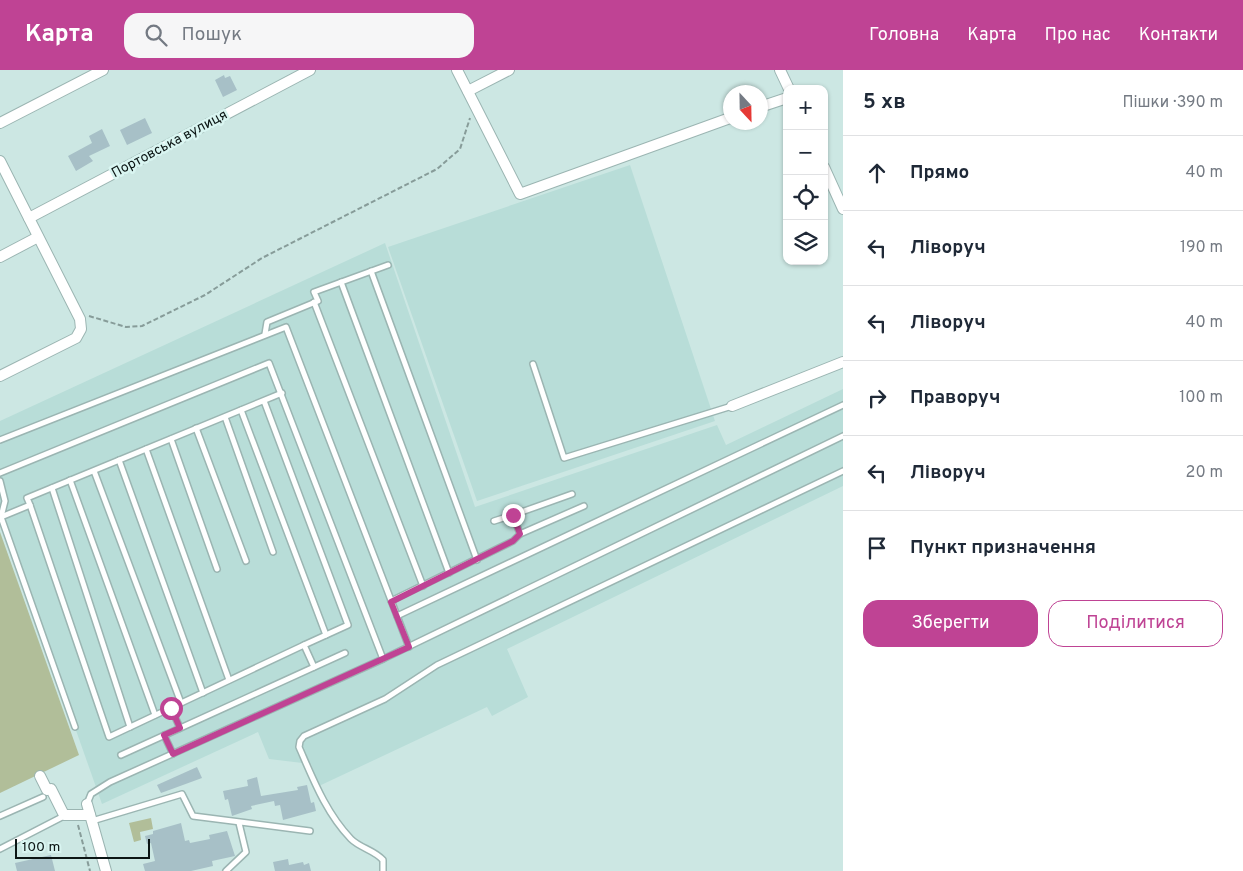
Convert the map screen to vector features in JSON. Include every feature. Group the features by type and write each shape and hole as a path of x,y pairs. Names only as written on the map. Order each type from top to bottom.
{"street":[{"path":"0,123 103,70"},
{"name":"Портовська вулиця","path":"29,218 310,70"},
{"path":"457,70 520,194 723,121"},
{"path":"468,91 509,70"},
{"path":"780,70 787,85"},
{"path":"768,104 783,99"},
{"path":"0,161 81,324 76,338 0,376"},
{"path":"828,175 843,209"},
{"path":"0,257 38,237"},
{"path":"732,406 843,362"},
{"path":"40,776 47,790 51,788 64,816 91,818"},
{"path":"87,804 106,871"}],"lane":[{"path":"266,334 267,322 318,301 314,292 388,265"},
{"path":"371,271 477,560"},
{"path":"341,282 449,573"},
{"path":"314,302 424,586"},
{"path":"0,440 266,334 282,328 288,330 409,647"},
{"path":"0,473 263,364 270,363 383,659"},
{"path":"533,364 564,458 732,406"},
{"path":"264,401 348,625 109,737 27,498 282,393"},
{"path":"397,616 843,405"},
{"path":"241,410 326,636"},
{"path":"224,417 273,552"},
{"path":"196,428 246,561"},
{"path":"87,804 91,794 110,782 409,647 843,436"},
{"path":"171,439 217,569"},
{"path":"146,449 229,680"},
{"path":"119,460 203,693"},
{"path":"94,470 180,703"},
{"path":"383,871 384,864 379,856 356,844 333,816 299,747 300,741 304,736 385,699 437,665 843,471"},
{"path":"70,480 155,715"},
{"path":"0,481 5,501 1,517 75,727"},
{"path":"52,488 130,727"},
{"path":"494,521 572,494"},
{"path":"1,517 30,505"},
{"path":"391,602 477,560 513,541 520,534 584,506"},
{"path":"513,515 520,534"},
{"path":"304,646 314,667"},
{"path":"121,755 345,653"},
{"path":"171,708 180,728"},
{"path":"164,735 173,754"},
{"path":"91,818 182,794 193,816 310,831"},
{"path":"0,816 43,796"},
{"path":"0,849 64,816"},
{"path":"226,871 246,852 239,823"}],"path":[{"path":"81,324 91,316 131,328 142,326 205,295 262,258 437,169 460,149 465,139 474,104"},
{"path":"76,817 90,871"}],"shaded area":[{"path":"630,165 715,421 477,501 388,247"},
{"path":"385,243 475,507 717,425 726,445 843,389 843,486 507,649 528,697 492,716 487,707 319,786 311,764 269,759 258,732 102,804 0,515 0,421"}],"green space":[{"path":"0,532 79,755 0,793"},
{"path":"151,818 153,829 140,832 141,840 134,842 129,823"}],"building":[{"path":"224,75 225,78 230,76 237,90 223,97 215,80"},
{"path":"145,118 152,133 127,145 120,130"},
{"path":"102,129 110,146 89,156 93,161 76,171 68,156 92,143 89,136"},
{"path":"197,767 202,778 161,793 157,785"},
{"path":"257,777 261,796 298,790 297,787 307,785 311,803 314,802 316,811 283,820 280,805 275,806 274,801 251,806 252,809 232,816 228,799 225,800 223,791 248,786 247,780"},
{"path":"181,823 185,841 189,840 190,843 210,839 209,835 227,831 235,856 212,861 213,866 191,871 145,871 143,864 155,861 151,843 147,844 145,836 153,834 153,831"},
{"path":"51,855 55,871 17,871 15,863"},
{"path":"288,859 289,865 303,862 304,865 309,863 311,871 275,871 273,862"}],"route":[{"path":"171,708 180,728 164,735 173,754 409,647 391,602 513,541 520,534 513,515"}]}
